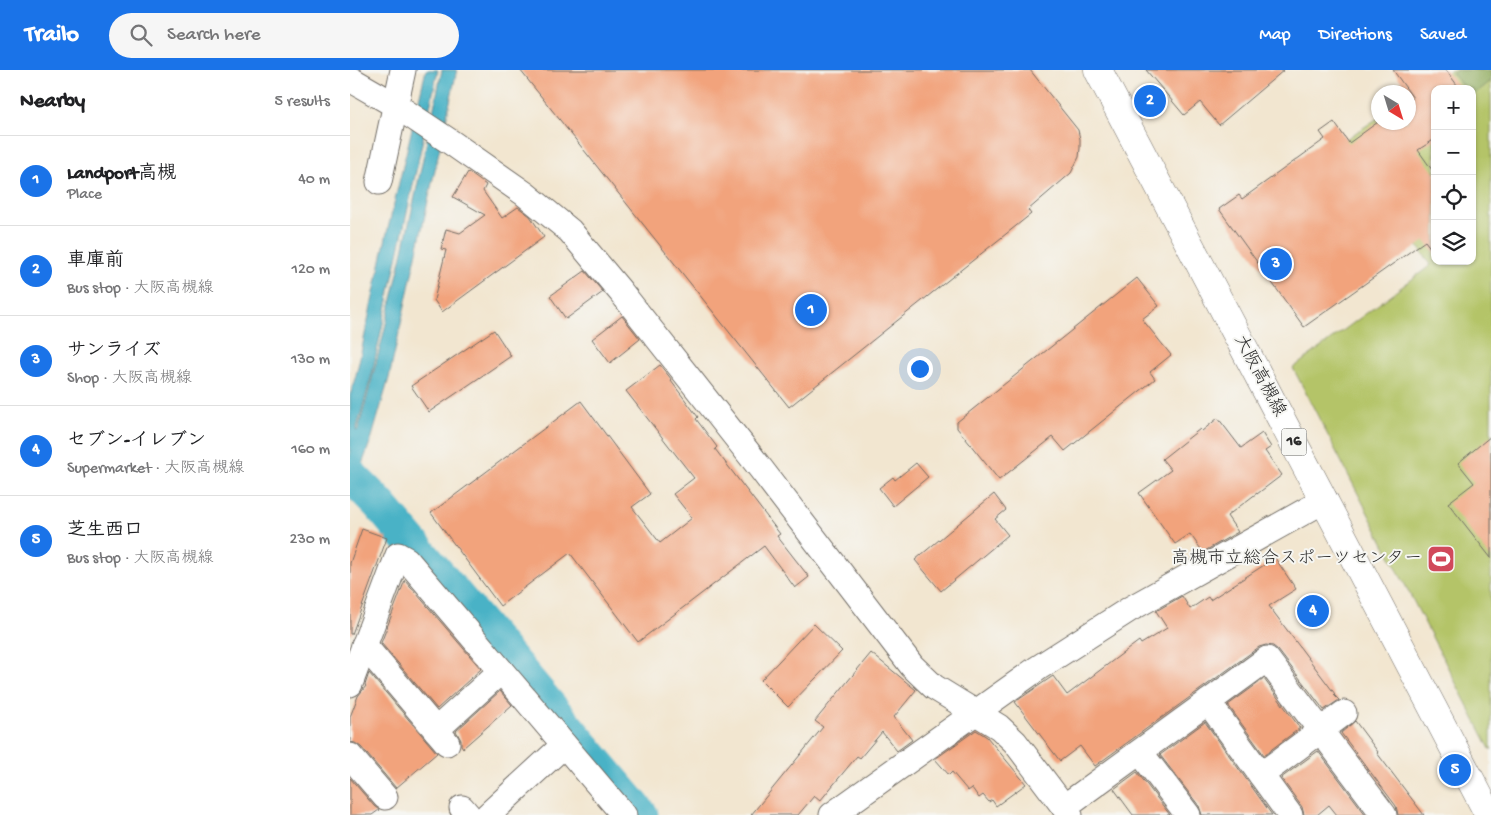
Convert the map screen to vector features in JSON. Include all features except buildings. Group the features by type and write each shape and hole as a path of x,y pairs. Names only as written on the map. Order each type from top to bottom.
{"main road":[{"name":"大阪高槻線","path":"1098,70 1489,815"}],"street":[{"path":"379,182 402,70"},
{"path":"351,81 395,105 452,143 524,194 570,232 621,292 912,666 934,687 999,727 1015,742 1067,811 1140,752 1267,659 1384,815"},
{"path":"832,815 1038,668 1130,609 1325,500"},
{"path":"350,684 398,555 407,560 624,815"},
{"path":"364,645 442,736 502,671"},
{"path":"1208,702 1290,815"},
{"path":"1261,775 1344,713"},
{"path":"488,815 564,745"},
{"path":"1140,752 1188,815"},
{"path":"350,756 385,797"}],"green space":[{"name":"高槻市立総合スポーツセンター","path":"1452,70 1491,70 1491,751 1293,368 1431,265 1343,141 1371,123 1371,130 1416,130 1416,94"},
{"path":"1456,70 1491,70 1491,81 1476,93 1476,85 1462,85 1452,73"}],"water":[{"path":"426,70 438,70 372,374 356,431 358,430 393,296 442,70 457,70 389,378 372,437 359,473 361,476 350,498 350,396"}],"waterway":[{"path":"350,475 379,504 641,815"}],"place":[{"name":"車庫前","path":"1150,101"},
{"name":"サンライズ","path":"1276,264"},
{"name":"Landport高槻","path":"811,310"},
{"name":"高槻市立総合スポーツセンター","path":"1441,559"},
{"name":"セブン-イレブン","path":"1313,611"},
{"name":"芝生西口","path":"1455,770"}]}
